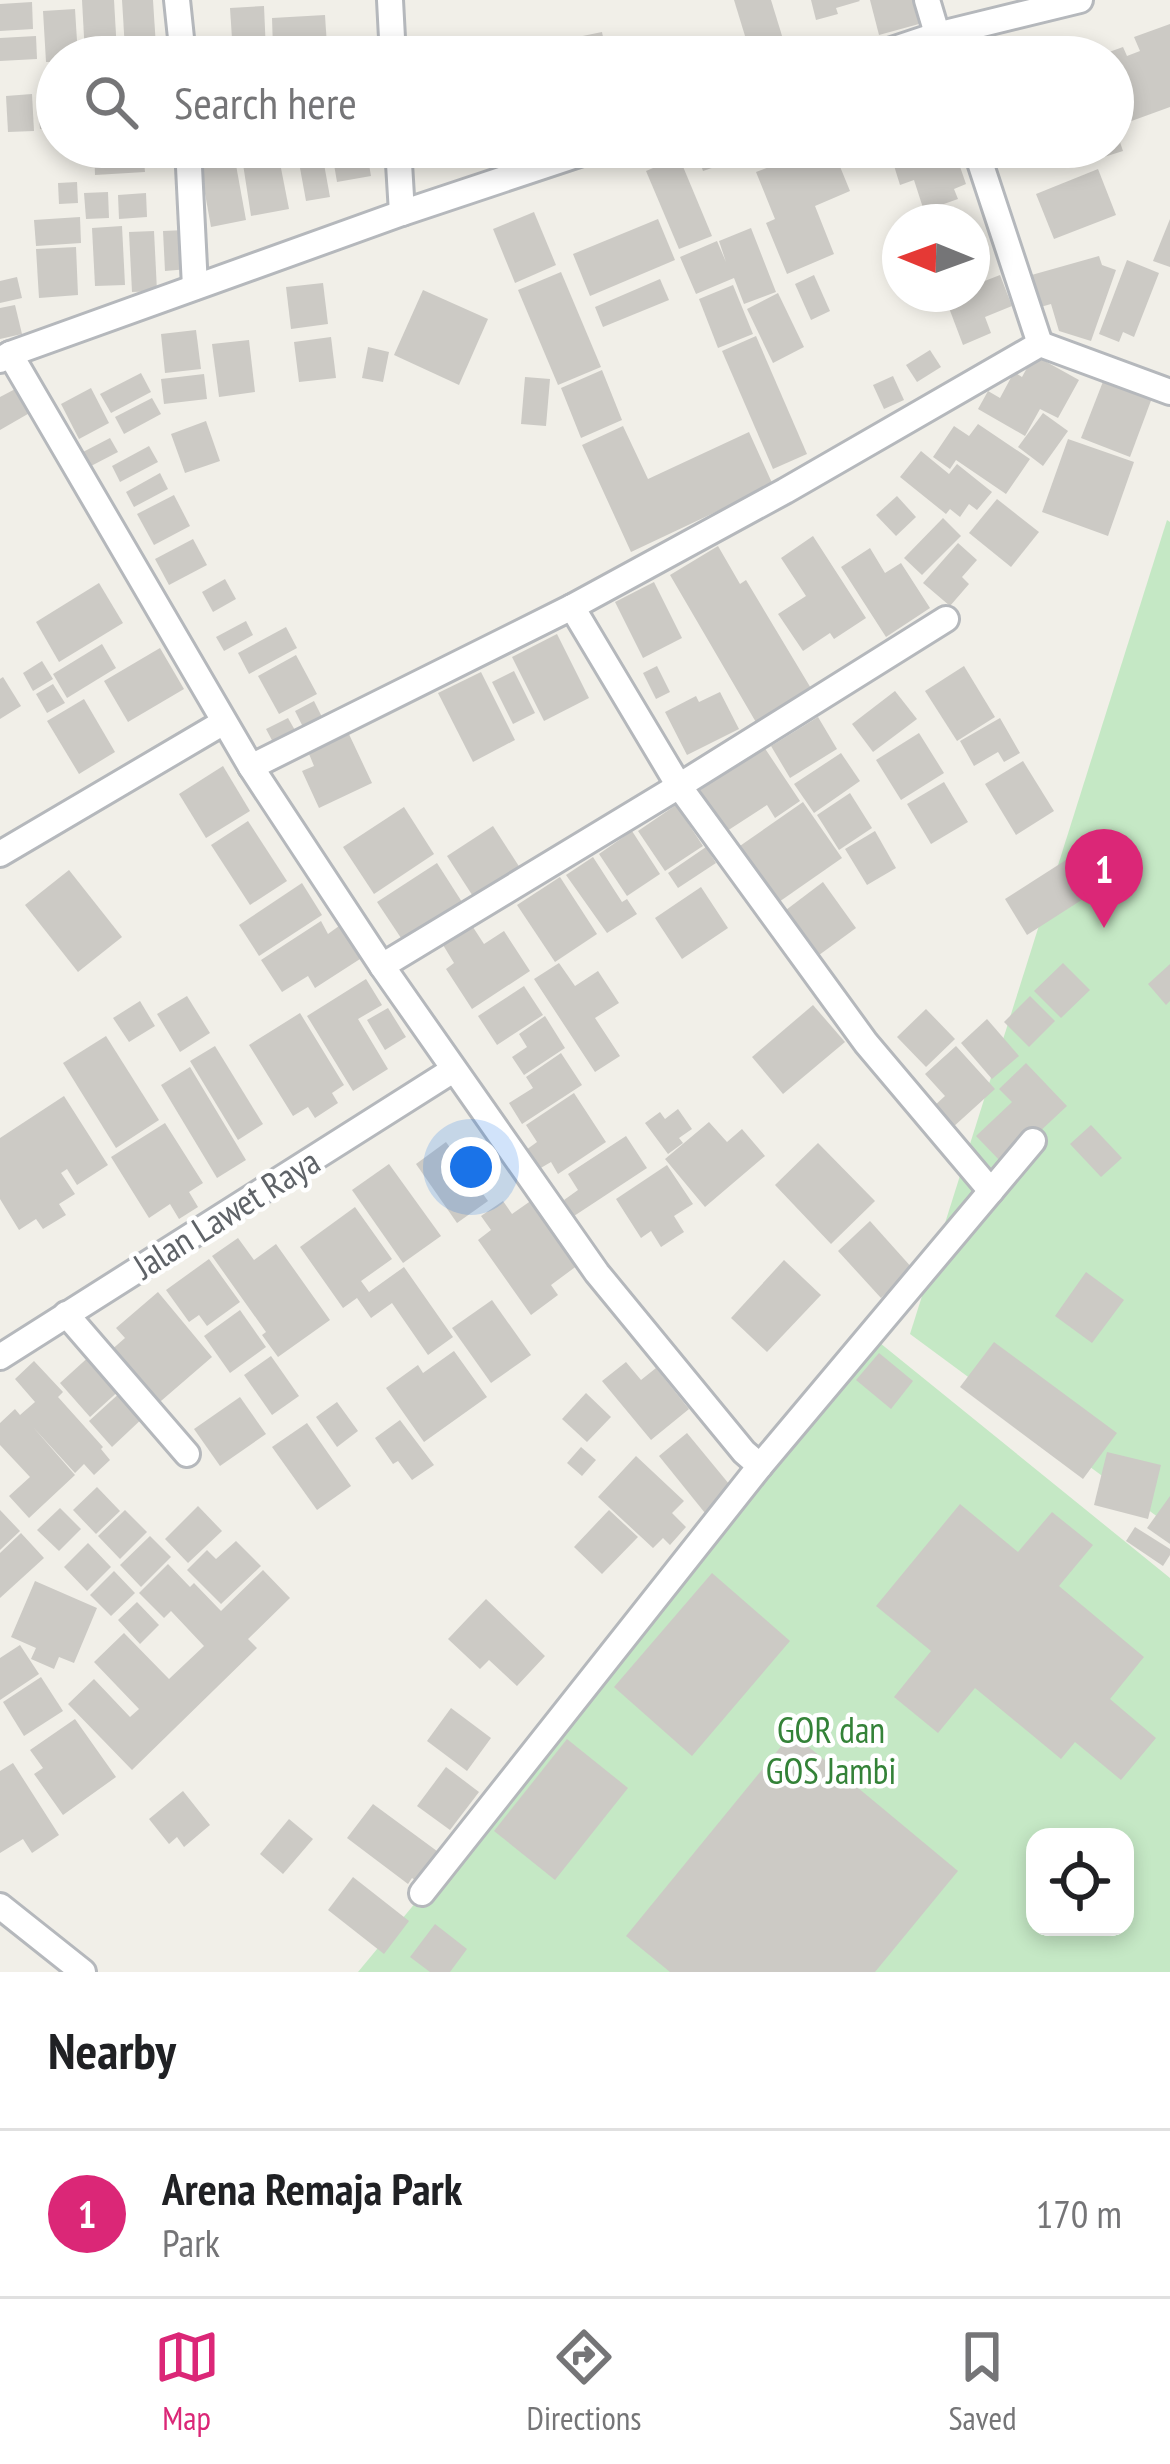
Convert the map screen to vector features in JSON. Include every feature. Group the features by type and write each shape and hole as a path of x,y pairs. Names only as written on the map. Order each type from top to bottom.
{"street":[{"path":"177,0 181,36"},
{"path":"390,0 392,36"},
{"path":"927,0 938,36"},
{"path":"971,36 1080,0"},
{"path":"189,168 195,287"},
{"path":"399,168 402,212"},
{"path":"536,168 5,357 251,767 382,966 597,1273 760,1466"},
{"path":"982,168 1040,344"},
{"path":"251,767 572,607 1040,344 1168,384"},
{"path":"572,607 679,786 866,1043 991,1191"},
{"path":"382,966 946,619"},
{"path":"0,854 224,722"},
{"name":"Jalan Lawet Raya","path":"0,1357 453,1070"},
{"path":"422,1893 760,1466 1033,1141"},
{"path":"66,1314 187,1454"},
{"path":"0,1906 83,1972"}],"green space":[{"path":"1167,520 1170,522 1170,1526 910,1334"},
{"name":"GOR dan GOS Jambi","path":"880,1343 1170,1578 1170,1972 358,1972"}],"building":[{"path":"82,0 114,0 116,36 84,36"},
{"path":"122,0 153,0 155,36 124,36"},
{"path":"734,0 771,0 782,36 745,36"},
{"path":"811,0 859,0 860,1 816,20"},
{"path":"870,0 913,0 919,24 879,35"},
{"path":"32,2 33,29 0,31 0,4"},
{"path":"264,6 265,36 232,36 230,8"},
{"path":"75,9 77,36 44,36 43,11"},
{"path":"325,15 326,36 273,36 272,18"},
{"path":"1170,24 1170,107 1134,120 1134,53 1140,51 1134,37"},
{"path":"36,36 36,59 0,61 0,38"},
{"path":"32,94 34,131 8,132 6,96"},
{"path":"95,168 145,168 145,172 95,175"},
{"path":"200,168 237,168 246,220 211,227"},
{"path":"244,168 281,168 289,209 251,216"},
{"path":"300,168 325,168 330,197 306,201"},
{"path":"335,168 370,168 371,176 337,182"},
{"path":"684,168 712,236 679,249 646,171"},
{"path":"841,168 850,191 815,206 834,254 787,274 766,223 775,219 756,172"},
{"path":"895,168 960,168 966,184 954,189 958,199 922,204 914,180 900,185"},
{"path":"1098,169 1116,215 1054,239 1036,194"},
{"path":"77,182 78,203 59,204 58,183"},
{"path":"108,192 109,218 86,219 84,193"},
{"path":"146,193 147,217 119,219 118,195"},
{"path":"534,212 556,265 515,283 493,229"},
{"path":"80,217 81,243 36,246 34,220"},
{"path":"658,219 675,260 590,296 573,254"},
{"path":"1170,219 1170,267 1153,261"},
{"path":"122,226 125,285 95,286 92,228"},
{"path":"751,228 776,292 744,304 734,278 696,294 680,257 717,241 726,262 719,241"},
{"path":"186,230 189,269 165,271 163,231"},
{"path":"154,231 157,291 132,292 129,232"},
{"path":"76,247 78,295 39,298 36,249"},
{"path":"1099,256 1102,265 1116,270 1091,341 1059,331 1051,304 1037,308 1028,276"},
{"path":"1127,260 1159,273 1134,337 1123,332 1119,342 1099,334"},
{"path":"561,272 601,367 558,385 518,290"},
{"path":"814,275 830,311 811,320 795,284"},
{"path":"1000,275 1012,306 985,317 991,333 963,345 951,312 990,312 990,279"},
{"path":"17,277 22,298 0,303 0,281"},
{"path":"660,279 669,300 603,327 595,307"},
{"path":"323,283 328,324 291,329 286,287"},
{"path":"733,285 753,334 718,348 699,299"},
{"path":"423,290 488,319 459,385 394,355"},
{"path":"778,293 804,347 773,363 747,309"},
{"path":"15,305 22,334 0,339 0,308"},
{"path":"196,330 201,369 165,373 161,334"},
{"path":"756,336 807,454 773,469 722,351"},
{"path":"331,337 336,378 299,382 294,342"},
{"path":"249,340 255,392 219,397 212,344"},
{"path":"368,347 389,352 383,382 362,378"},
{"path":"930,350 941,367 917,382 906,365"},
{"path":"1034,355 1079,380 1058,418 1040,409 1025,436 978,409 988,391 1000,398 1014,372 1022,377"},
{"path":"602,370 622,420 581,438 561,388"},
{"path":"141,373 151,392 111,413 100,394"},
{"path":"204,374 207,399 164,404 161,379"},
{"path":"893,376 904,400 884,409 873,385"},
{"path":"525,377 550,379 546,426 521,424"},
{"path":"1104,379 1152,398 1130,457 1081,438"},
{"path":"19,387 33,411 0,430 0,397"},
{"path":"91,388 109,423 79,439 61,404"},
{"path":"152,398 161,414 124,434 115,417"},
{"path":"1043,413 1068,431 1043,466 1018,447"},
{"path":"206,421 220,461 185,473 171,434"},
{"path":"978,424 1030,459 1006,494 956,460 950,469 933,457 954,426 969,436"},
{"path":"623,426 648,479 749,432 773,485 631,552 582,445"},
{"path":"110,438 118,452 91,466 83,452"},
{"path":"1068,439 1134,462 1108,536 1042,512"},
{"path":"149,446 158,462 120,482 112,466"},
{"path":"921,451 949,474 957,464 992,492 977,510 969,504 960,517 950,509 946,514 900,477"},
{"path":"160,473 168,489 134,507 126,492"},
{"path":"174,495 190,526 154,545 137,514"},
{"path":"897,496 916,517 896,536 876,515"},
{"path":"997,499 1039,532 1011,567 969,533"},
{"path":"943,518 961,536 922,575 904,558"},
{"path":"813,536 866,618 834,639 830,633 803,651 778,614 806,596 781,558"},
{"path":"193,539 207,565 169,585 155,559"},
{"path":"958,543 977,560 962,577 969,584 950,606 923,583"},
{"path":"718,546 740,584 746,580 812,690 757,724 670,575"},
{"path":"870,548 885,573 901,563 930,608 886,637 841,567"},
{"path":"225,579 236,599 213,612 202,592"},
{"path":"654,582 682,638 643,658 615,602"},
{"path":"99,583 123,623 59,662 36,622"},
{"path":"246,621 253,635 224,651 216,637"},
{"path":"286,627 297,648 249,674 238,653"},
{"path":"557,634 589,698 544,721 512,657"},
{"path":"102,644 116,668 67,698 53,674"},
{"path":"160,648 184,689 128,722 104,681"},
{"path":"296,655 317,694 279,714 258,676"},
{"path":"42,661 53,679 33,691 23,673"},
{"path":"657,666 670,692 656,699 643,673"},
{"path":"964,666 995,717 957,741 925,691"},
{"path":"514,671 535,713 513,724 492,682"},
{"path":"481,672 515,740 473,762 438,693"},
{"path":"0,679 21,706 0,719"},
{"path":"53,684 65,703 47,713 36,694"},
{"path":"895,691 917,719 873,752 852,724"},
{"path":"720,692 739,729 687,755 665,712 696,696 699,702"},
{"path":"84,699 115,752 79,774 47,721"},
{"path":"314,701 323,719 304,729 295,711"},
{"path":"818,717 837,749 790,778 771,746"},
{"path":"288,718 296,732 274,744 266,729"},
{"path":"1000,718 1020,753 1004,762 998,752 974,766 960,741"},
{"path":"347,730 372,783 319,808 302,771 314,766 307,749"},
{"path":"919,733 944,773 901,800 876,760"},
{"path":"764,747 800,801 775,818 767,805 727,831 700,790"},
{"path":"841,753 860,781 814,813 794,784"},
{"path":"1023,761 1054,811 1016,835 985,784"},
{"path":"223,766 250,811 206,838 179,794"},
{"path":"944,782 968,822 931,844 907,804"},
{"path":"850,793 872,828 839,850 817,815"},
{"path":"803,802 842,858 776,904 737,848"},
{"path":"676,805 703,846 665,871 638,831"},
{"path":"404,807 434,854 374,894 343,847"},
{"path":"248,821 287,881 250,905 211,845"},
{"path":"493,826 522,871 476,901 447,856"},
{"path":"632,831 660,874 627,896 599,854"},
{"path":"875,831 896,868 867,885 845,849"},
{"path":"706,847 716,863 678,888 668,873"},
{"path":"593,857 622,902 627,899 637,914 607,933 566,875"},
{"path":"1069,858 1091,894 1027,935 1005,899"},
{"path":"437,863 462,902 403,941 377,902"},
{"path":"69,870 122,937 78,972 25,905"},
{"path":"560,877 597,934 555,962 517,905"},
{"path":"823,882 856,928 815,958 782,913"},
{"path":"302,883 322,915 259,956 239,925"},
{"path":"701,887 728,928 682,959 655,918"},
{"path":"321,921 328,934 339,926 360,959 315,988 308,976 282,992 261,960"},
{"path":"469,921 484,944 504,931 530,971 472,1009 446,969 454,963 440,940"},
{"path":"559,963 575,986 598,971 619,1003 595,1018 620,1056 595,1072 534,979"},
{"path":"1063,963 1090,990 1061,1018 1034,991"},
{"path":"1170,964 1170,1001 1166,1005 1148,984"},
{"path":"366,979 382,1005 358,1019 388,1069 353,1091 307,1016"},
{"path":"524,986 543,1015 497,1045 478,1016"},
{"path":"187,996 210,1033 180,1052 157,1014"},
{"path":"1030,996 1055,1021 1029,1047 1004,1022"},
{"path":"140,1001 155,1026 129,1042 113,1018"},
{"path":"813,1005 845,1042 783,1094 752,1057"},
{"path":"388,1008 406,1037 385,1050 367,1020"},
{"path":"926,1009 955,1039 926,1067 897,1037"},
{"path":"300,1013 344,1085 332,1093 338,1103 315,1118 308,1107 293,1116 249,1045"},
{"path":"545,1016 565,1048 524,1075 512,1057 527,1047 519,1034"},
{"path":"987,1019 1019,1056 992,1079 961,1043"},
{"path":"106,1036 159,1120 116,1148 63,1063"},
{"path":"215,1046 263,1124 238,1140 190,1061"},
{"path":"956,1046 995,1089 952,1128 933,1107 945,1096 925,1074"},
{"path":"561,1053 582,1085 522,1124 509,1103 533,1088 526,1077"},
{"path":"1026,1063 1067,1106 1004,1165 976,1136 1012,1102 999,1089"},
{"path":"190,1067 246,1160 217,1178 161,1085"},
{"path":"574,1093 606,1142 558,1174 551,1162 539,1169 526,1150 537,1142 526,1125"},
{"path":"64,1096 108,1165 77,1185 67,1169 61,1173 75,1194 59,1204 66,1215 43,1229 36,1219 19,1230 0,1199 0,1138"},
{"path":"678,1109 692,1129 668,1154 645,1123 660,1112 665,1119"},
{"path":"709,1122 727,1142 742,1129 765,1156 705,1207 665,1159"},
{"path":"165,1123 203,1183 189,1192 198,1207 179,1219 170,1204 149,1218 111,1157"},
{"path":"1091,1125 1122,1158 1101,1177 1070,1144"},
{"path":"626,1136 647,1168 574,1216 564,1200 578,1190 568,1174"},
{"path":"446,1142 488,1201 457,1223 416,1164"},
{"path":"818,1143 875,1201 831,1244 775,1185"},
{"path":"389,1164 441,1236 403,1263 352,1190"},
{"path":"667,1165 693,1204 674,1216 684,1232 661,1247 651,1231 641,1238 616,1199"},
{"path":"532,1200 578,1265 551,1285 558,1295 531,1315 478,1240 491,1230 481,1216 503,1201 512,1214"},
{"path":"355,1207 392,1259 361,1281 369,1292 404,1267 453,1337 428,1355 392,1303 371,1318 357,1298 343,1308 300,1247"},
{"path":"870,1221 913,1269 881,1298 838,1251"},
{"path":"238,1238 254,1260 276,1244 330,1320 278,1357 262,1335 266,1332 212,1256"},
{"path":"209,1259 240,1302 207,1326 199,1315 189,1322 166,1290"},
{"path":"784,1260 821,1295 767,1352 731,1318"},
{"path":"1086,1272 1124,1300 1092,1343 1055,1316"},
{"path":"158,1292 212,1357 154,1407 109,1352 125,1338 116,1328"},
{"path":"492,1300 531,1355 491,1383 452,1328"},
{"path":"240,1310 266,1347 230,1373 204,1336"},
{"path":"994,1342 1117,1433 1083,1479 960,1387"},
{"path":"454,1351 487,1397 424,1442 386,1388 418,1365 423,1373"},
{"path":"93,1353 123,1387 90,1417 60,1383"},
{"path":"879,1353 913,1381 891,1409 856,1380"},
{"path":"271,1356 299,1396 272,1415 244,1375"},
{"path":"34,1361 63,1392 58,1397 110,1460 94,1475 84,1464 75,1473 33,1427 75,1475 29,1518 9,1496 30,1477 0,1445 0,1423 15,1409 20,1415 35,1402 15,1379"},
{"path":"626,1362 641,1380 656,1368 689,1409 651,1440 602,1381"},
{"path":"123,1390 146,1415 112,1447 89,1421"},
{"path":"586,1393 611,1417 587,1442 562,1419"},
{"path":"240,1397 266,1434 220,1466 194,1429"},
{"path":"337,1402 358,1431 337,1447 316,1417"},
{"path":"400,1420 434,1465 412,1480 398,1461 393,1464 375,1438"},
{"path":"307,1423 351,1486 317,1510 272,1447"},
{"path":"687,1433 734,1490 705,1513 659,1456"},
{"path":"581,1447 596,1460 582,1476 567,1463"},
{"path":"1107,1452 1161,1465 1148,1519 1094,1505"},
{"path":"636,1456 684,1501 672,1513 686,1527 670,1545 663,1538 653,1548 598,1497"},
{"path":"97,1487 120,1511 96,1534 73,1510"},
{"path":"1170,1496 1170,1544 1147,1528"},
{"path":"960,1504 1018,1552 1052,1512 1093,1545 1059,1586 1144,1657 1110,1699 1156,1738 1121,1780 1075,1742 1061,1759 975,1688 938,1733 894,1697 931,1651 876,1606"},
{"path":"198,1506 222,1531 188,1563 165,1539"},
{"path":"60,1508 81,1529 59,1551 37,1530"},
{"path":"0,1510 20,1531 0,1550"},
{"path":"125,1510 147,1532 120,1559 98,1536"},
{"path":"609,1510 638,1537 602,1574 574,1547"},
{"path":"1135,1527 1170,1549 1163,1566 1126,1541"},
{"path":"21,1533 44,1558 0,1598 0,1553"},
{"path":"150,1536 171,1557 141,1587 120,1565"},
{"path":"236,1541 261,1566 221,1604 187,1570 207,1550 216,1559"},
{"path":"88,1543 111,1567 87,1591 64,1567"},
{"path":"168,1564 221,1611 263,1570 290,1598 248,1639 257,1648 132,1770 68,1704 94,1679 130,1717 139,1709 94,1662 124,1633 169,1679 204,1646 171,1611 164,1618 139,1593"},
{"path":"114,1571 135,1593 111,1616 90,1595"},
{"path":"712,1573 790,1641 692,1756 614,1687"},
{"path":"35,1581 97,1608 74,1663 59,1657 54,1669 31,1659 36,1648 11,1637"},
{"path":"486,1599 545,1656 517,1686 489,1660 480,1669 448,1639"},
{"path":"137,1602 159,1625 140,1644 118,1620"},
{"path":"20,1645 39,1674 0,1700 0,1658"},
{"path":"41,1677 63,1711 24,1736 3,1702"},
{"path":"451,1708 491,1738 467,1771 427,1741"},
{"path":"75,1719 116,1777 63,1815 34,1774 43,1768 30,1750"},
{"path":"792,1733 958,1871 875,1972 670,1972 626,1936"},
{"path":"567,1739 628,1788 555,1880 494,1831"},
{"path":"13,1763 59,1835 32,1853 23,1839 0,1853 0,1771"},
{"path":"446,1767 479,1792 450,1830 417,1806"},
{"path":"183,1791 210,1825 184,1847 177,1837 169,1844 149,1819"},
{"path":"373,1804 441,1854 419,1883 412,1878 408,1884 347,1838"},
{"path":"289,1819 313,1839 283,1874 260,1854"},
{"path":"353,1877 409,1921 384,1954 328,1910"},
{"path":"435,1924 467,1949 450,1972 430,1972 410,1957"}],"place":[{"name":"Arena Remaja Park","path":"1104,928"}]}
